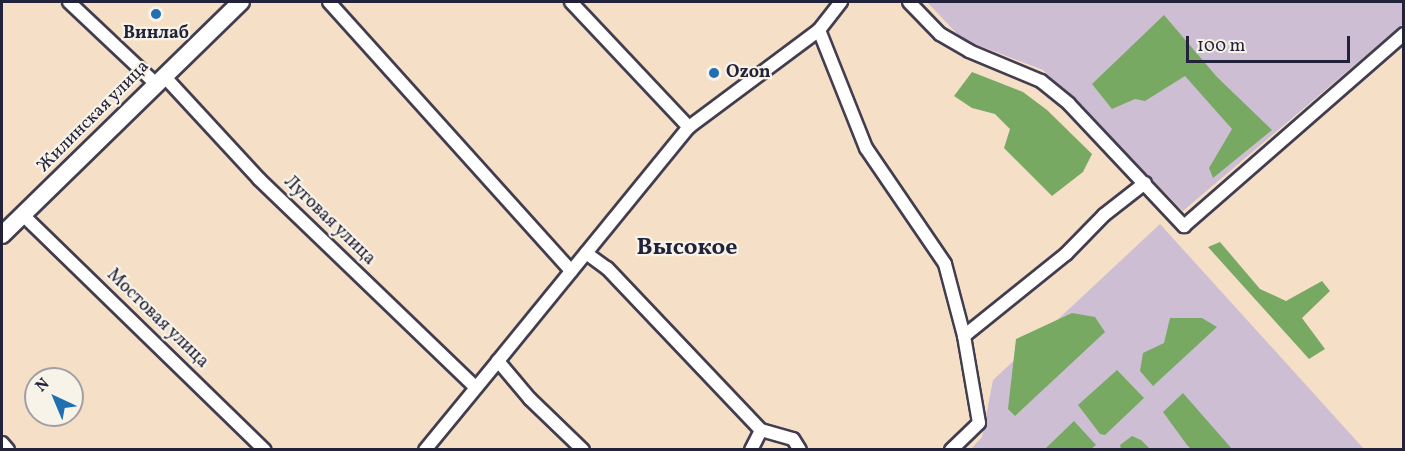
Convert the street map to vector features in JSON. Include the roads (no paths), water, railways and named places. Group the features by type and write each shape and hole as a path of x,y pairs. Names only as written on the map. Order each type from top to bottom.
{"main road":[{"name":"Жилинская улица","path":"2,234 241,2"}],"street":[{"name":"Луговая улица","path":"69,2 160,80 259,179 475,387"},
{"path":"329,2 571,271"},
{"path":"571,2 689,127"},
{"path":"425,450 689,127 819,30 841,2"},
{"path":"909,2 940,34 969,51 1041,81 1145,183 1184,226 1404,34"},
{"path":"819,30 866,148 945,264 964,336 979,423 951,450"},
{"path":"964,336 1066,254 1104,215 1145,183"},
{"name":"Мостовая улица","path":"23,215 265,450"},
{"path":"586,253 607,268 761,430 793,439 800,450"},
{"path":"498,361 530,399 583,450"},
{"path":"751,450 761,430"},
{"path":"2,443 8,450"}],"place":[{"name":"Винлаб","path":"156,14"},
{"name":"Ozon","path":"714,73"}],"district":[{"name":"Высокое","path":"687,249"}]}
